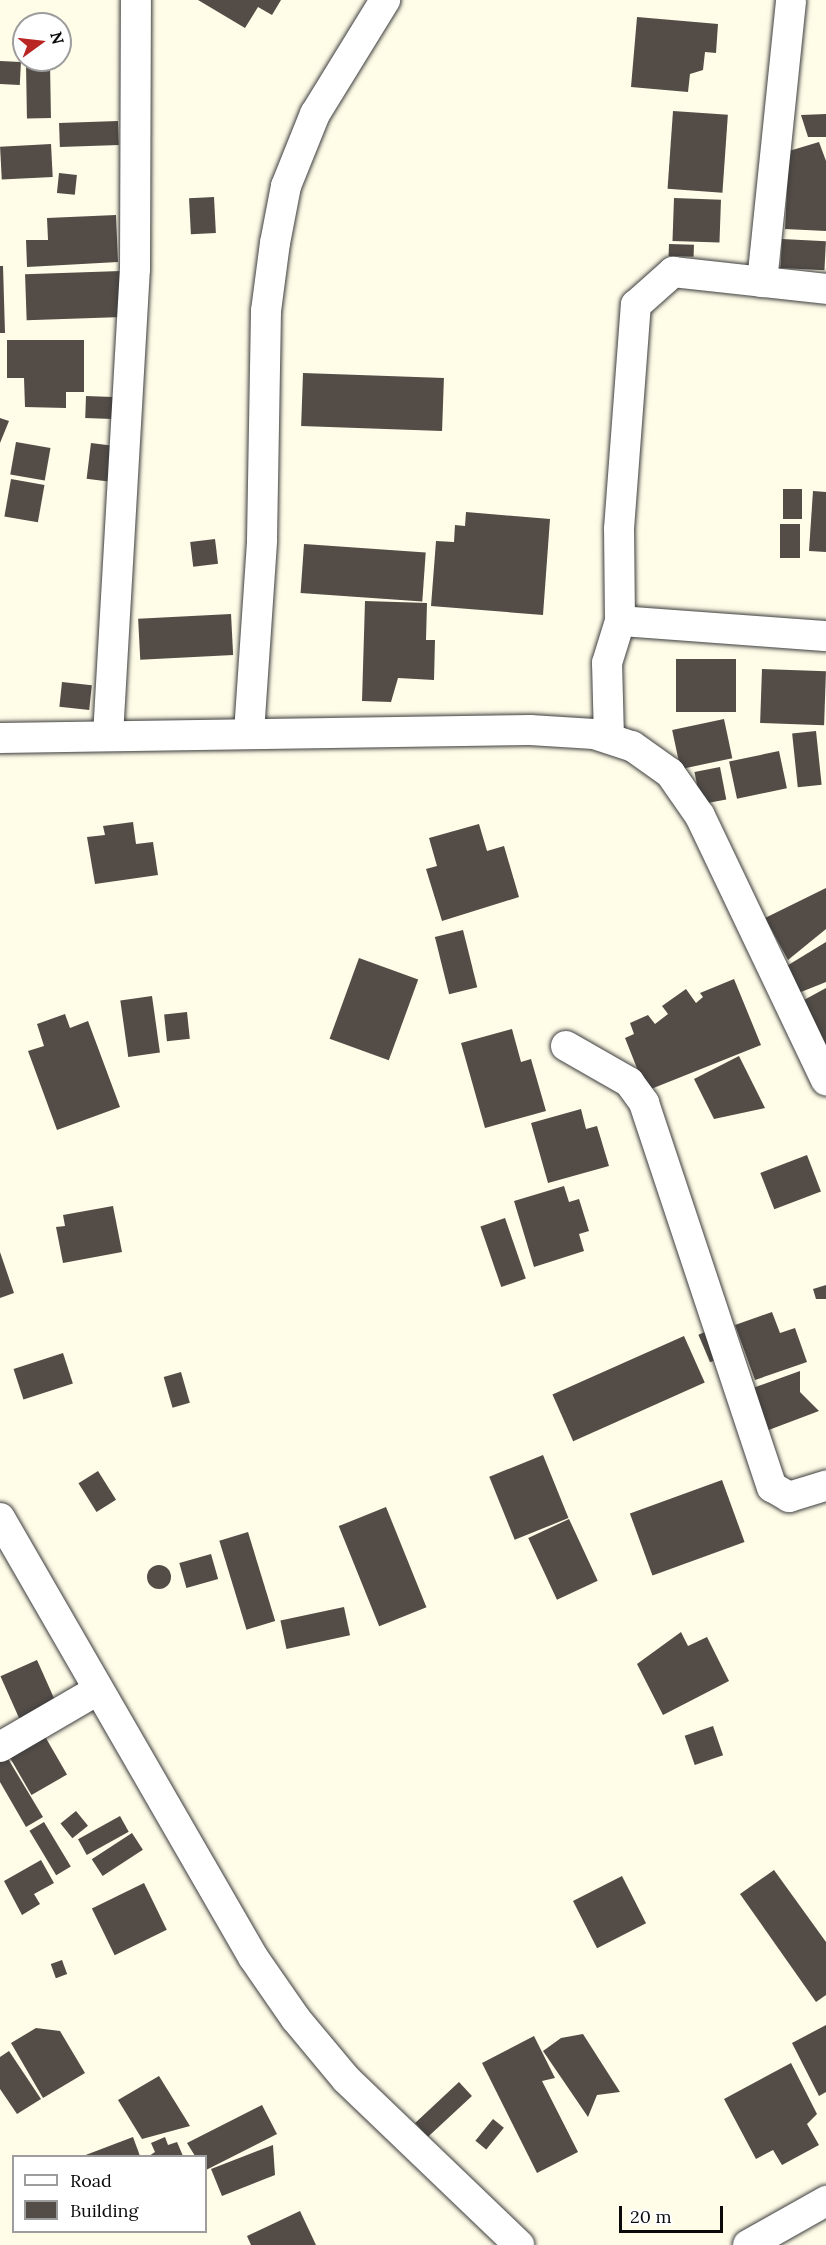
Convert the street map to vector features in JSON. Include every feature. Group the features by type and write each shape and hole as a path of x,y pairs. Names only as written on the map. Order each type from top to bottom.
{"street":[{"path":"108,736 135,268 136,0"},
{"path":"249,733 262,540 266,311 277,232 286,186 315,114 385,0"},
{"path":"762,282 791,0"},
{"path":"609,738 607,663 620,621 620,518 636,305 673,272 826,289"},
{"path":"620,621 826,636"},
{"path":"0,738 530,730 609,738 632,746 670,773 700,816 826,1080"},
{"path":"566,1046 629,1082 644,1103 772,1487 789,1497 826,1486"},
{"path":"0,1518 254,1957 296,2019 346,2079 519,2245"},
{"path":"0,1747 98,1690"},
{"path":"748,2245 826,2201"}],"building":[{"path":"198,0 281,0 272,15 258,7 245,28"},
{"path":"637,17 718,24 716,53 705,52 703,70 690,74 688,92 631,87"},
{"path":"0,61 12,62 12,72 20,72 20,85 0,84"},
{"path":"26,72 50,72 51,118 27,118"},
{"path":"673,111 728,115 722,193 668,189"},
{"path":"826,114 826,137 808,137 801,115"},
{"path":"118,121 119,145 60,147 59,123"},
{"path":"819,142 826,161 826,231 785,229 789,151"},
{"path":"51,144 53,177 2,180 0,147"},
{"path":"59,173 77,175 75,195 57,193"},
{"path":"214,197 216,233 191,234 189,198"},
{"path":"674,198 721,200 719,243 672,241"},
{"path":"116,215 118,262 27,267 26,240 48,240 47,218"},
{"path":"782,239 826,241 824,270 780,268"},
{"path":"669,244 694,245 694,257 669,256"},
{"path":"0,266 3,266 5,333 0,333"},
{"path":"121,271 123,317 27,320 25,274"},
{"path":"7,340 84,340 84,392 66,392 66,408 25,407 24,378 7,378"},
{"path":"303,373 444,378 442,431 301,426"},
{"path":"86,396 113,397 112,419 85,418"},
{"path":"0,418 9,421 0,443"},
{"path":"16,442 50,448 45,481 10,474"},
{"path":"91,443 115,446 110,482 87,479"},
{"path":"11,479 44,485 38,522 4,516"},
{"path":"783,489 802,489 802,519 783,519"},
{"path":"813,491 826,492 826,552 809,551"},
{"path":"466,512 550,519 543,615 431,606 436,541 454,542 455,525 465,526"},
{"path":"780,524 800,524 800,558 780,558"},
{"path":"215,539 218,564 193,567 190,542"},
{"path":"304,544 426,553 422,601 301,593"},
{"path":"365,601 427,603 426,640 435,640 434,680 398,678 391,702 362,701"},
{"path":"231,614 233,655 140,660 138,619"},
{"path":"676,659 736,659 736,712 676,712"},
{"path":"762,669 826,671 824,725 760,723"},
{"path":"62,682 92,685 89,710 59,707"},
{"path":"724,719 732,758 680,769 672,730"},
{"path":"816,731 822,785 798,787 792,734"},
{"path":"779,751 787,788 737,799 729,762"},
{"path":"720,767 726,799 701,804 694,772"},
{"path":"133,822 136,844 153,842 158,875 95,884 87,837 105,835 103,826"},
{"path":"479,824 487,851 504,846 519,897 442,921 426,869 437,866 429,838"},
{"path":"826,888 826,929 788,960 765,918"},
{"path":"463,930 477,987 449,994 435,937"},
{"path":"826,942 826,982 796,994 785,967"},
{"path":"359,958 418,980 389,1060 330,1039"},
{"path":"734,979 761,1045 646,1091 625,1038 634,1034 630,1023 648,1015 655,1024 668,1014 662,1006 686,989 696,1003 703,997 700,993"},
{"path":"826,988 826,1045 804,1000"},
{"path":"152,996 160,1052 128,1057 120,1000"},
{"path":"187,1012 190,1039 167,1041 164,1014"},
{"path":"65,1014 70,1028 88,1021 120,1107 57,1130 28,1051 44,1046 37,1024"},
{"path":"512,1029 521,1062 531,1059 546,1111 485,1128 461,1043"},
{"path":"739,1056 765,1108 714,1119 694,1079"},
{"path":"581,1109 586,1129 597,1126 609,1166 548,1183 531,1123"},
{"path":"807,1155 821,1191 774,1209 760,1173"},
{"path":"564,1186 569,1202 579,1199 589,1231 579,1234 584,1251 534,1267 514,1201"},
{"path":"113,1206 122,1252 63,1263 56,1227 65,1226 63,1215"},
{"path":"505,1218 526,1279 501,1287 480,1226"},
{"path":"0,1252 14,1293 0,1298"},
{"path":"826,1285 826,1299 816,1299 813,1289"},
{"path":"772,1312 780,1333 795,1328 807,1362 755,1380 735,1325"},
{"path":"726,1323 738,1351 710,1362 698,1335"},
{"path":"684,1336 705,1383 573,1441 552,1395"},
{"path":"63,1353 73,1383 23,1400 14,1369"},
{"path":"800,1371 800,1392 819,1411 766,1431 750,1389"},
{"path":"181,1372 190,1403 173,1408 164,1377"},
{"path":"543,1455 568,1518 515,1540 489,1477"},
{"path":"98,1471 116,1500 97,1512 78,1483"},
{"path":"722,1480 745,1542 652,1576 630,1514"},
{"path":"386,1507 426,1607 379,1626 339,1526"},
{"path":"569,1519 598,1581 557,1600 528,1538"},
{"path":"248,1532 275,1621 247,1630 219,1541"},
{"path":"211,1554 218,1579 186,1588 179,1563"},
{"path":"159,1565 168,1568 171,1577 168,1586 159,1589 150,1586 147,1577 150,1568"},
{"path":"344,1607 350,1635 286,1649 280,1621"},
{"path":"681,1632 688,1646 707,1637 729,1681 663,1715 637,1664"},
{"path":"37,1660 56,1702 19,1718 0,1676"},
{"path":"713,1726 723,1755 695,1765 685,1736"},
{"path":"43,1733 67,1775 31,1795 7,1754"},
{"path":"7,1757 43,1817 26,1827 0,1782 0,1761"},
{"path":"76,1811 88,1826 72,1838 60,1824"},
{"path":"120,1816 129,1832 87,1855 78,1839"},
{"path":"44,1822 71,1867 56,1875 29,1831"},
{"path":"132,1833 143,1850 103,1876 92,1859"},
{"path":"41,1860 54,1883 34,1894 40,1904 22,1915 4,1881"},
{"path":"774,1870 826,1942 826,1995 816,2002 740,1894"},
{"path":"622,1876 646,1923 597,1948 573,1901"},
{"path":"144,1883 167,1930 115,1955 92,1908"},
{"path":"62,1960 67,1974 56,1978 51,1964"},
{"path":"826,2025 826,2092 819,2096 792,2043"},
{"path":"36,2028 60,2031 85,2073 43,2098 11,2043"},
{"path":"583,2034 620,2092 597,2095 588,2117 543,2051 561,2038"},
{"path":"534,2036 555,2078 542,2081 578,2152 537,2173 482,2063"},
{"path":"9,2051 41,2099 17,2114 0,2089 0,2057"},
{"path":"791,2063 817,2114 807,2124 819,2145 782,2165 773,2150 756,2159 724,2099"},
{"path":"159,2076 190,2126 142,2139 118,2100"},
{"path":"459,2082 472,2096 428,2137 415,2123"},
{"path":"262,2105 277,2134 207,2169 207,2155 194,2155 187,2143"},
{"path":"493,2119 504,2128 486,2150 475,2141"},
{"path":"133,2137 140,2155 86,2155"},
{"path":"165,2137 168,2145 177,2142 183,2155 150,2155 155,2152 151,2143"},
{"path":"273,2145 275,2175 222,2196 211,2169"},
{"path":"300,2211 316,2245 251,2245 247,2236"}]}
